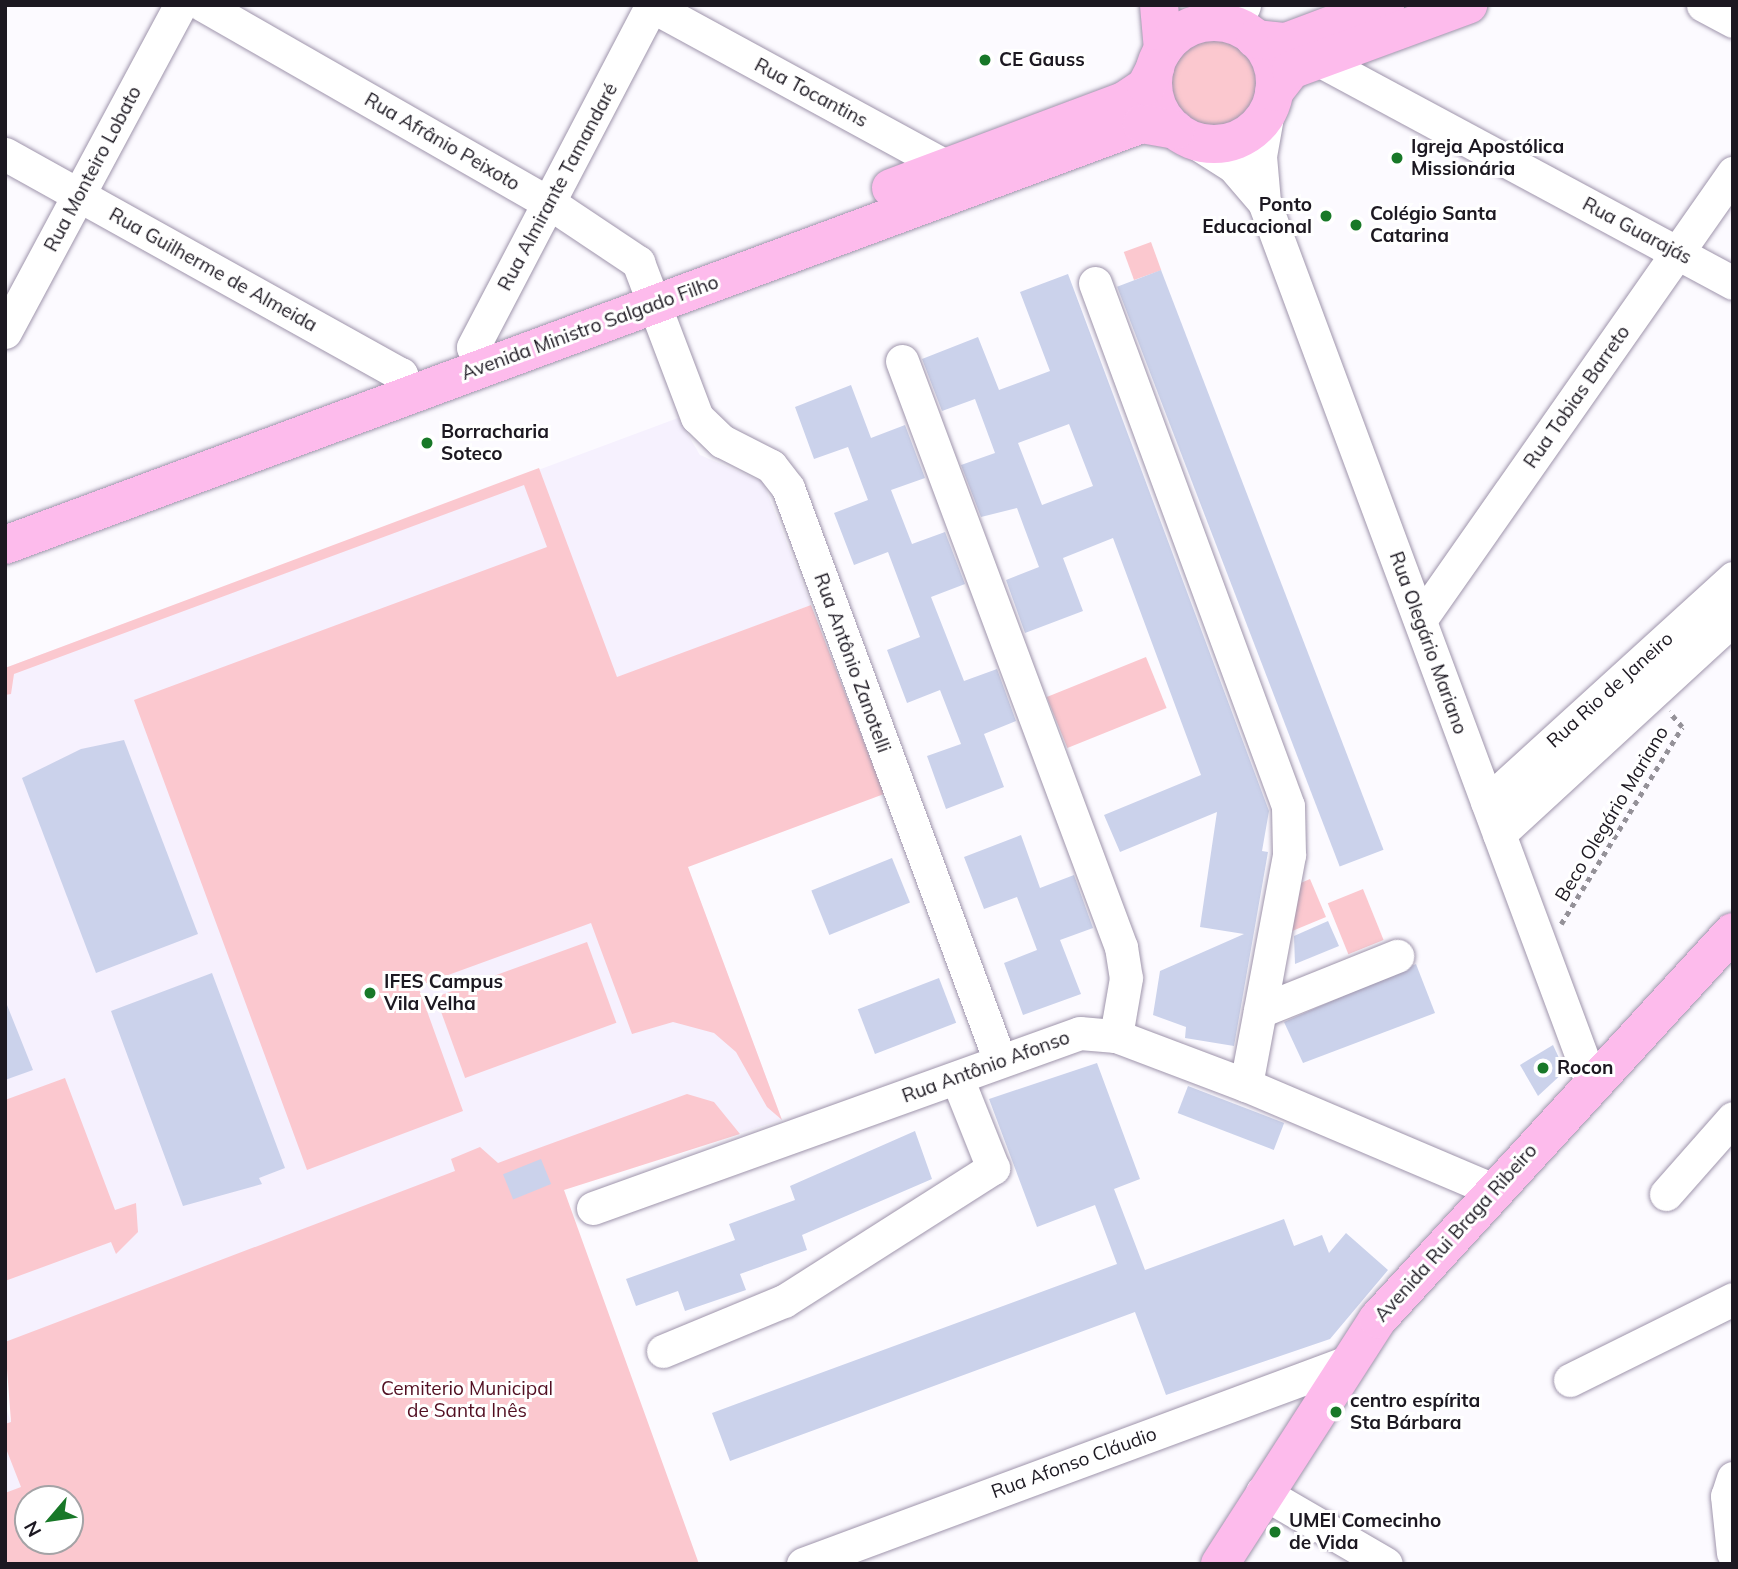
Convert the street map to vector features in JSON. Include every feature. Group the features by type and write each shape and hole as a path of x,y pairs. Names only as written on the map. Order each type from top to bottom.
{"main road":[{"path":"1158,5 1159,59 1155,97 1184,135 1240,138 1271,102 1286,73 1468,5"},
{"path":"1159,59 1192,26 1230,19 1286,42 1385,5"},
{"path":"1230,19 1271,63 1271,102"},
{"name":"Avenida Ministro Salgado Filho","path":"5,521 405,384 955,178 1124,101 1146,86 1159,59"},
{"name":"Avenida Ministro Salgado Filho","path":"955,178 1142,124 1184,135"},
{"name":"Avenida Ministro Salgado Filho","path":"5,545 405,384"},
{"name":"Avenida Rui Braga Ribeiro","path":"1220,1564 1262,1492 1345,1363 1493,1191 1733,932"}],"street":[{"name":"Rua Monteiro Lobato","path":"5,332 180,5"},
{"name":"Rua Afrânio Peixoto","path":"203,5 551,204 629,252 653,291"},
{"path":"1703,5 1733,21"},
{"name":"Rua Almirante Tamandaré","path":"477,358 651,6"},
{"name":"Rua Tocantins","path":"651,6 955,178"},
{"name":"Rua Guarajás","path":"1320,60 1733,283"},
{"name":"Rua Olegário Mariano","path":"1271,102 1260,156 1265,202 1592,1084"},
{"name":"Rua Olegário Mariano","path":"1184,135 1233,166 1265,202"},
{"name":"Rua Guilherme de Almeida","path":"5,154 405,384"},
{"name":"Rua Tobias Barreto","path":"1420,620 1733,173"},
{"path":"1095,283 1288,806 1289,855 1246,1085"},
{"name":"Rua Antônio Zanotelli","path":"653,291 697,417 722,441 771,466 788,488 1000,1062"},
{"path":"902,361 1121,947 1126,978 1116,1036"},
{"name":"Rua Rio de Janeiro","path":"1487,802 1733,578"},
{"name":"Rua Rio de Janeiro","path":"1499,834 1733,619"},
{"path":"1260,1011 1397,956"},
{"name":"Rua Antônio Afonso","path":"593,1208 957,1078 1061,1037 1116,1036 1246,1085 1493,1191"},
{"path":"663,1351 784,1301 993,1168 957,1078"},
{"path":"1665,1194 1733,1118"},
{"path":"1570,1380 1733,1299"},
{"name":"Rua Afonso Cláudio","path":"803,1564 1345,1363"},
{"path":"1732,1478 1733,1553"},
{"path":"1262,1492 1387,1564"}],"path":[{"name":"Beco Olegário Mariano","path":"1544,953 1682,727 1653,693"},
{"path":"1495,1564 1506,1564"}],"shaded area":[{"name":"IFES Campus Vila Velha","path":"678,418 700,455 763,482 811,605 617,678 782,1120 5,1356 5,668"},
{"path":"5,1406 36,1485 14,1485 14,1546 5,1550"}],"green space":[{"path":"1214,33 1233,37 1249,48 1260,64 1264,83 1260,102 1249,118 1233,129 1214,133 1195,129 1179,118 1168,102 1164,83 1168,64 1179,48 1195,37"},
{"path":"1151,242 1161,270 1134,280 1124,252"},
{"path":"539,468 617,677 811,605 884,794 688,867 782,1120 767,1107 736,1052 714,1033 673,1022 632,1034 591,923 418,986 463,1111 307,1170 134,700 547,547 524,485 14,674 11,694 5,695 5,668"},
{"path":"1146,657 1167,708 1067,748 1047,697"},
{"path":"1310,879 1326,917 1285,934 1296,885"},
{"path":"1363,889 1384,940 1348,954 1328,903"},
{"path":"587,942 616,1023 465,1078 436,997"},
{"path":"65,1078 115,1210 136,1203 138,1232 116,1254 111,1242 5,1281 5,1100"},
{"name":"Cemiterio Municipal de Santa Inês","path":"687,1094 714,1102 740,1134 564,1190 699,1564 5,1564 5,1493 14,1490 14,1555 84,1555 84,1485 20,1485 5,1446 5,1424 11,1422 5,1342 455,1171 451,1159 480,1147 498,1163"}],"building":[{"path":"1161,270 1384,850 1340,867 1117,287"},
{"path":"1068,274 1269,811 1262,851 1268,852 1234,1046 1185,1038 1186,1027 1153,1015 1160,971 1244,934 1200,927 1217,812 1120,852 1104,815 1201,775 1113,538 1063,558 1083,611 1025,633 1006,580 1039,567 1017,508 981,517 961,465 995,453 975,399 942,411 922,359 978,337 999,390 1050,371 1020,292","holes":["1069,424 1093,486 1042,505 1018,443"]},
{"path":"851,385 871,438 905,425 925,478 891,490 912,544 945,532 965,584 931,597 964,681 997,669 1016,721 984,734 1004,787 946,809 927,756 961,744 940,690 907,703 887,650 920,637 888,552 854,565 834,513 868,500 848,447 814,459 795,407"},
{"path":"124,740 198,934 96,973 22,778 81,749"},
{"path":"1021,835 1040,888 1074,875 1093,928 1060,940 1081,994 1023,1015 1004,963 1037,950 1017,897 984,909 964,857"},
{"path":"892,858 910,903 829,935 811,891"},
{"path":"1328,921 1339,946 1295,964 1294,936"},
{"path":"1416,964 1435,1013 1303,1063 1284,1022"},
{"path":"212,973 285,1168 259,1178 262,1184 183,1206 111,1011"},
{"path":"939,978 956,1023 875,1054 858,1009"},
{"path":"5,1000 33,1070 5,1080"},
{"name":"Rocon","path":"1553,1045 1565,1071 1538,1096 1520,1065"},
{"path":"1097,1063 1140,1179 1114,1189 1145,1270 1284,1219 1294,1246 1322,1235 1329,1253 1346,1233 1388,1270 1330,1339 1166,1395 1135,1312 730,1461 712,1413 1117,1264 1095,1205 1037,1227 989,1099"},
{"path":"1188,1086 1284,1123 1274,1150 1178,1113"},
{"path":"915,1131 932,1179 802,1235 807,1250 740,1274 746,1290 685,1311 678,1291 636,1306 626,1279 735,1240 729,1224 795,1200 790,1186"},
{"path":"541,1159 551,1184 513,1199 503,1174"}],"place":[{"name":"CE Gauss","path":"985,60"},
{"name":"Igreja Apostólica Missionária","path":"1397,158"},
{"name":"Ponto Educacional","path":"1326,216"},
{"name":"Colégio Santa Catarina","path":"1356,225"},
{"name":"Borracharia Soteco","path":"427,443"},
{"name":"IFES Campus Vila Velha","path":"370,993"},
{"name":"Rocon","path":"1543,1068"},
{"name":"centro espírita Sta Bárbara","path":"1336,1412"},
{"name":"UMEI Comecinho de Vida","path":"1275,1532"}]}
